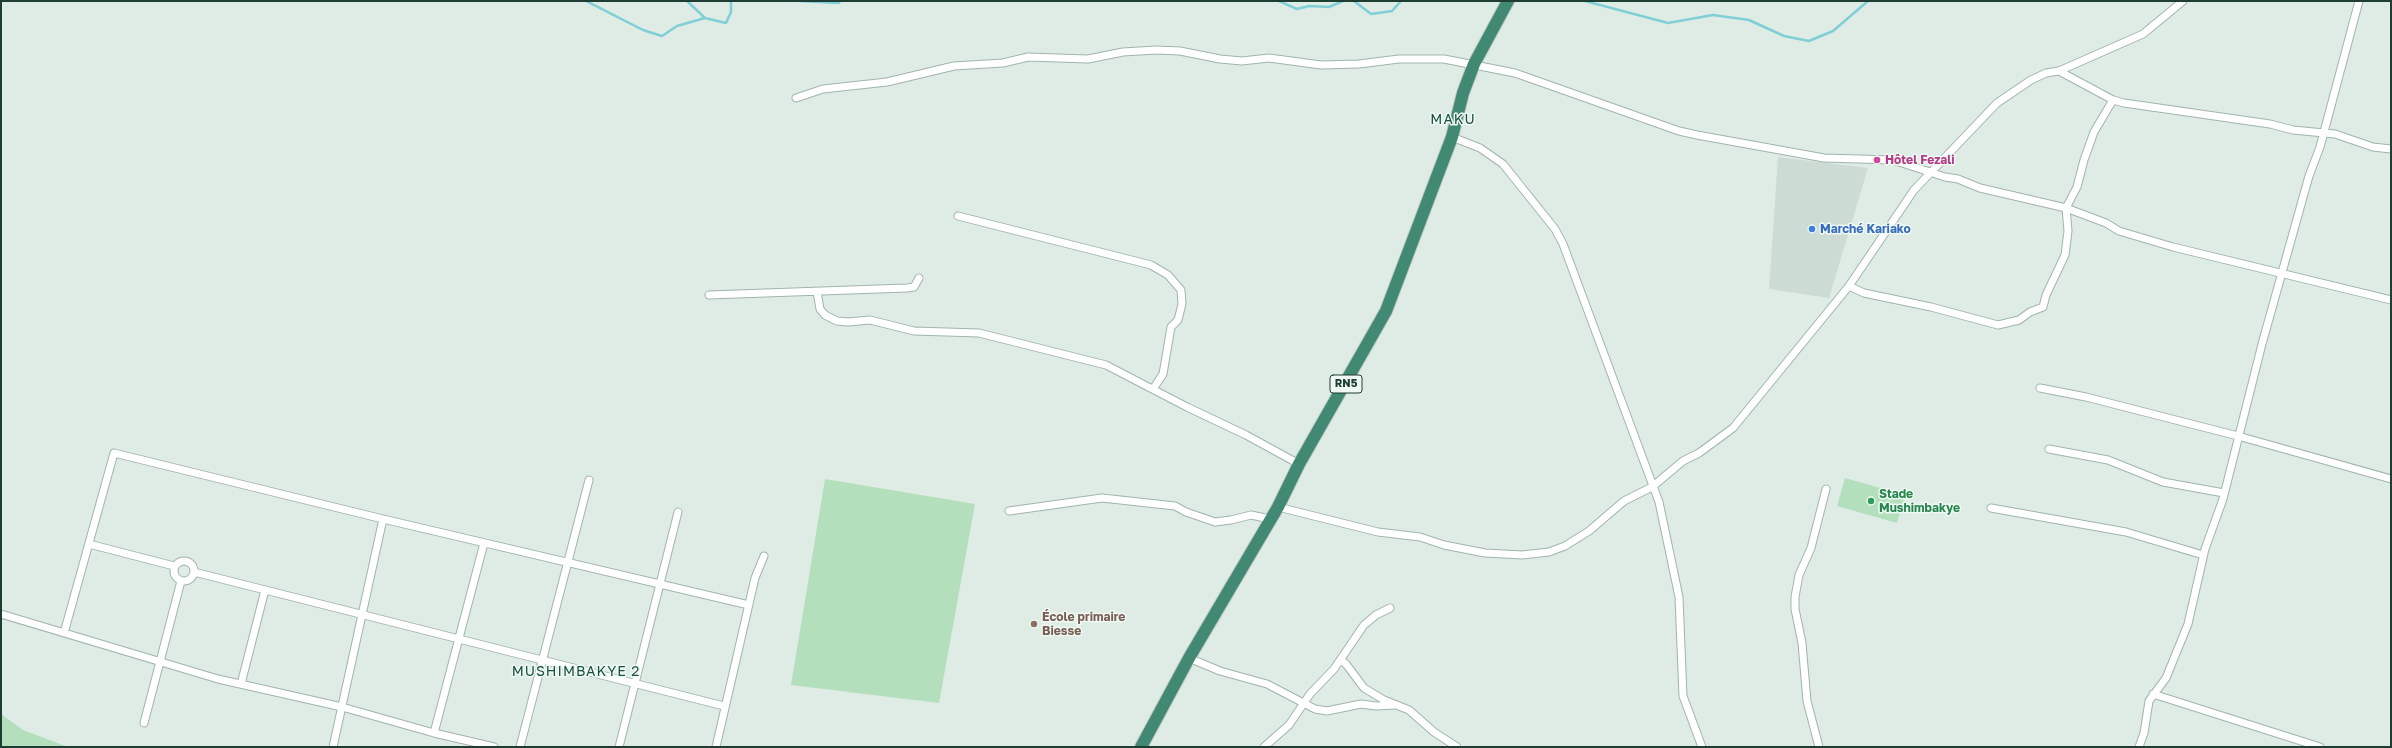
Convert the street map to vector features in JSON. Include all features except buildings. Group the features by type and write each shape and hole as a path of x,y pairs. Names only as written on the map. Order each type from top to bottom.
{"highway":[{"name":"RN5","path":"1141,747 1189,658 1278,507 1299,464 1386,311 1452,137 1463,93 1474,64 1508,1"}],"street":[{"path":"1278,507 1378,532 1420,536 1444,545 1485,553 1522,555 1549,552 1565,546 1589,531 1624,501 1652,487 1683,462 1699,453 1733,428 1849,286 1900,209 1930,171 1997,103 2031,80 2046,73 2059,71 2143,34 2183,1"},
{"path":"2139,747 2144,733 2149,701 2166,678 2184,638 2203,555 2224,493 2308,176 2323,133 2359,1"},
{"path":"796,98 823,89 887,82 954,66 1003,63 1028,57 1088,59 1135,50 1180,51 1242,61 1269,58 1321,65 1432,58 1474,64 1515,73 1680,131 1697,135 1824,158 1893,160 1958,179 1980,188 2066,208 2106,222 2120,231 2173,247 2391,300"},
{"path":"2059,71 2113,100 2183,113 2345,136 2373,147 2391,149"},
{"path":"1849,286 1855,291 1885,299 1931,307 1998,325 2009,324 2043,307 2046,295 2065,255 2068,231 2066,208 2077,187 2084,160 2094,132 2113,100"},
{"path":"1452,137 1480,148 1502,164 1555,229 1572,268 1652,487 1659,502 1678,590 1683,696 1702,747"},
{"path":"958,216 1151,265 1168,275 1181,290 1182,304 1178,320 1171,327 1162,374 1153,389"},
{"path":"709,295 907,288 914,287 919,278"},
{"path":"817,292 820,309 825,315 837,321 848,322 870,320 914,331 986,335 1106,364 1187,407 1246,434 1299,464"},
{"path":"2040,388 2238,436 2391,479"},
{"path":"2049,449 2108,460 2163,482 2224,493"},
{"path":"64,633 114,453 383,519 749,605"},
{"path":"520,747 588,480"},
{"path":"1819,747 1807,701 1802,643 1795,609 1795,597 1799,575 1811,548 1826,489"},
{"path":"1009,511 1102,498 1175,506 1186,512 1215,522 1251,515 1270,519"},
{"path":"1991,508 2126,532 2203,555"},
{"path":"619,747 678,512"},
{"path":"333,747 383,519"},
{"path":"434,733 484,543"},
{"path":"89,544 174,566"},
{"path":"716,747 724,706 755,578 764,556"},
{"path":"179,561 187,561 192,565 194,572 191,578 181,581 174,574 174,566 179,561"},
{"path":"194,572 362,613 724,706"},
{"path":"144,723 181,581"},
{"path":"241,684 265,590"},
{"path":"1264,747 1290,725 1306,702 1340,660 1364,625 1376,615 1390,608"},
{"path":"1,614 160,663 241,684 342,707 434,733 494,747"},
{"path":"1189,658 1220,671 1267,684 1306,702 1315,708 1327,711 1361,704 1376,706 1394,705"},
{"path":"1340,660 1346,664 1364,688 1394,705 1409,710 1434,732 1457,747"},
{"path":"2154,694 2320,747"}],"shaded area":[{"name":"Marché Kariako","path":"1778,157 1868,168 1829,298 1769,289"}],"green space":[{"name":"Stade Mushimbakye","path":"1845,478 1905,495 1897,523 1837,506"},
{"path":"825,479 975,504 939,703 791,685"},
{"path":"1,714 23,730 68,747 1,747"}],"waterway":[{"path":"586,1 643,30 662,36 677,26 705,18 726,23 731,12 731,1"},
{"path":"687,1 705,18"},
{"path":"799,1 839,3 840,1"},
{"path":"1279,1 1297,9 1309,6 1329,7 1343,1"},
{"path":"1354,1 1371,14 1392,11 1401,1"},
{"path":"1585,1 1668,23 1713,15 1749,20 1784,36 1809,41 1833,31 1868,1"}],"place":[{"name":"Hôtel Fezali","path":"1877,160"},
{"name":"Marché Kariako","path":"1812,229"},
{"name":"Stade Mushimbakye","path":"1871,501"},
{"name":"École primaire Biesse","path":"1034,624"}],"district":[{"name":"MAKU","path":"1453,120"},
{"name":"MUSHIMBAKYE 2","path":"576,672"}]}
